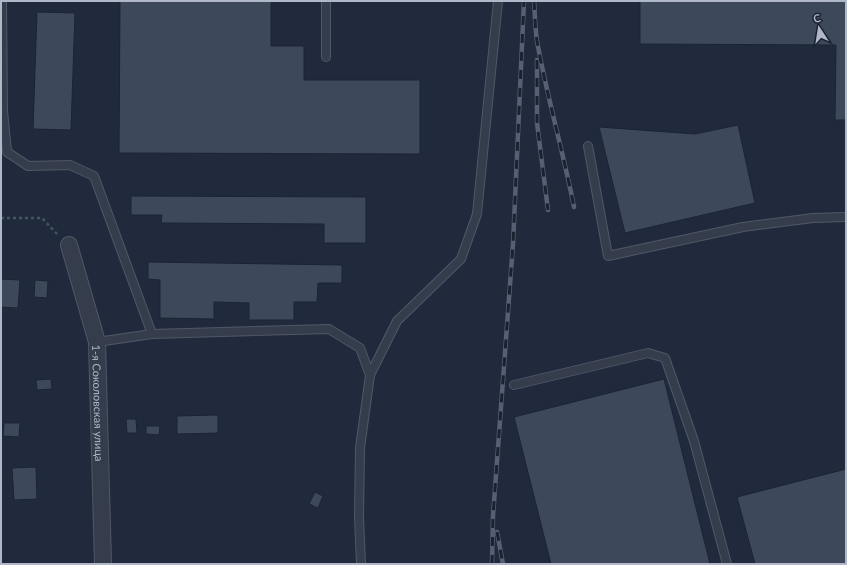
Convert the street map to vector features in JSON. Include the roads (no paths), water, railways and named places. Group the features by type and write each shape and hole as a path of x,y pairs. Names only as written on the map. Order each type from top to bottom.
{"street":[{"name":"1-я Соколовская улица","path":"69,245 97,342 103,564"}],"lane":[{"path":"2,1 3,112 6,152 28,166 70,165 94,176 152,334"},
{"path":"326,1 326,57"},
{"path":"362,564 359,517 360,448 370,375 397,321 461,259 477,214 498,1"},
{"path":"588,146 608,256 743,227 813,218 846,217"},
{"path":"97,342 152,334 329,329 360,348 370,375"},
{"path":"514,385 648,353 665,358 694,441 727,564"}],"railway":[{"path":"492,564 493,516 513,244 524,1"},
{"path":"534,1 536,36 541,62 574,207"},
{"path":"537,60 537,123 548,210"},
{"path":"497,532 503,564"}]}
